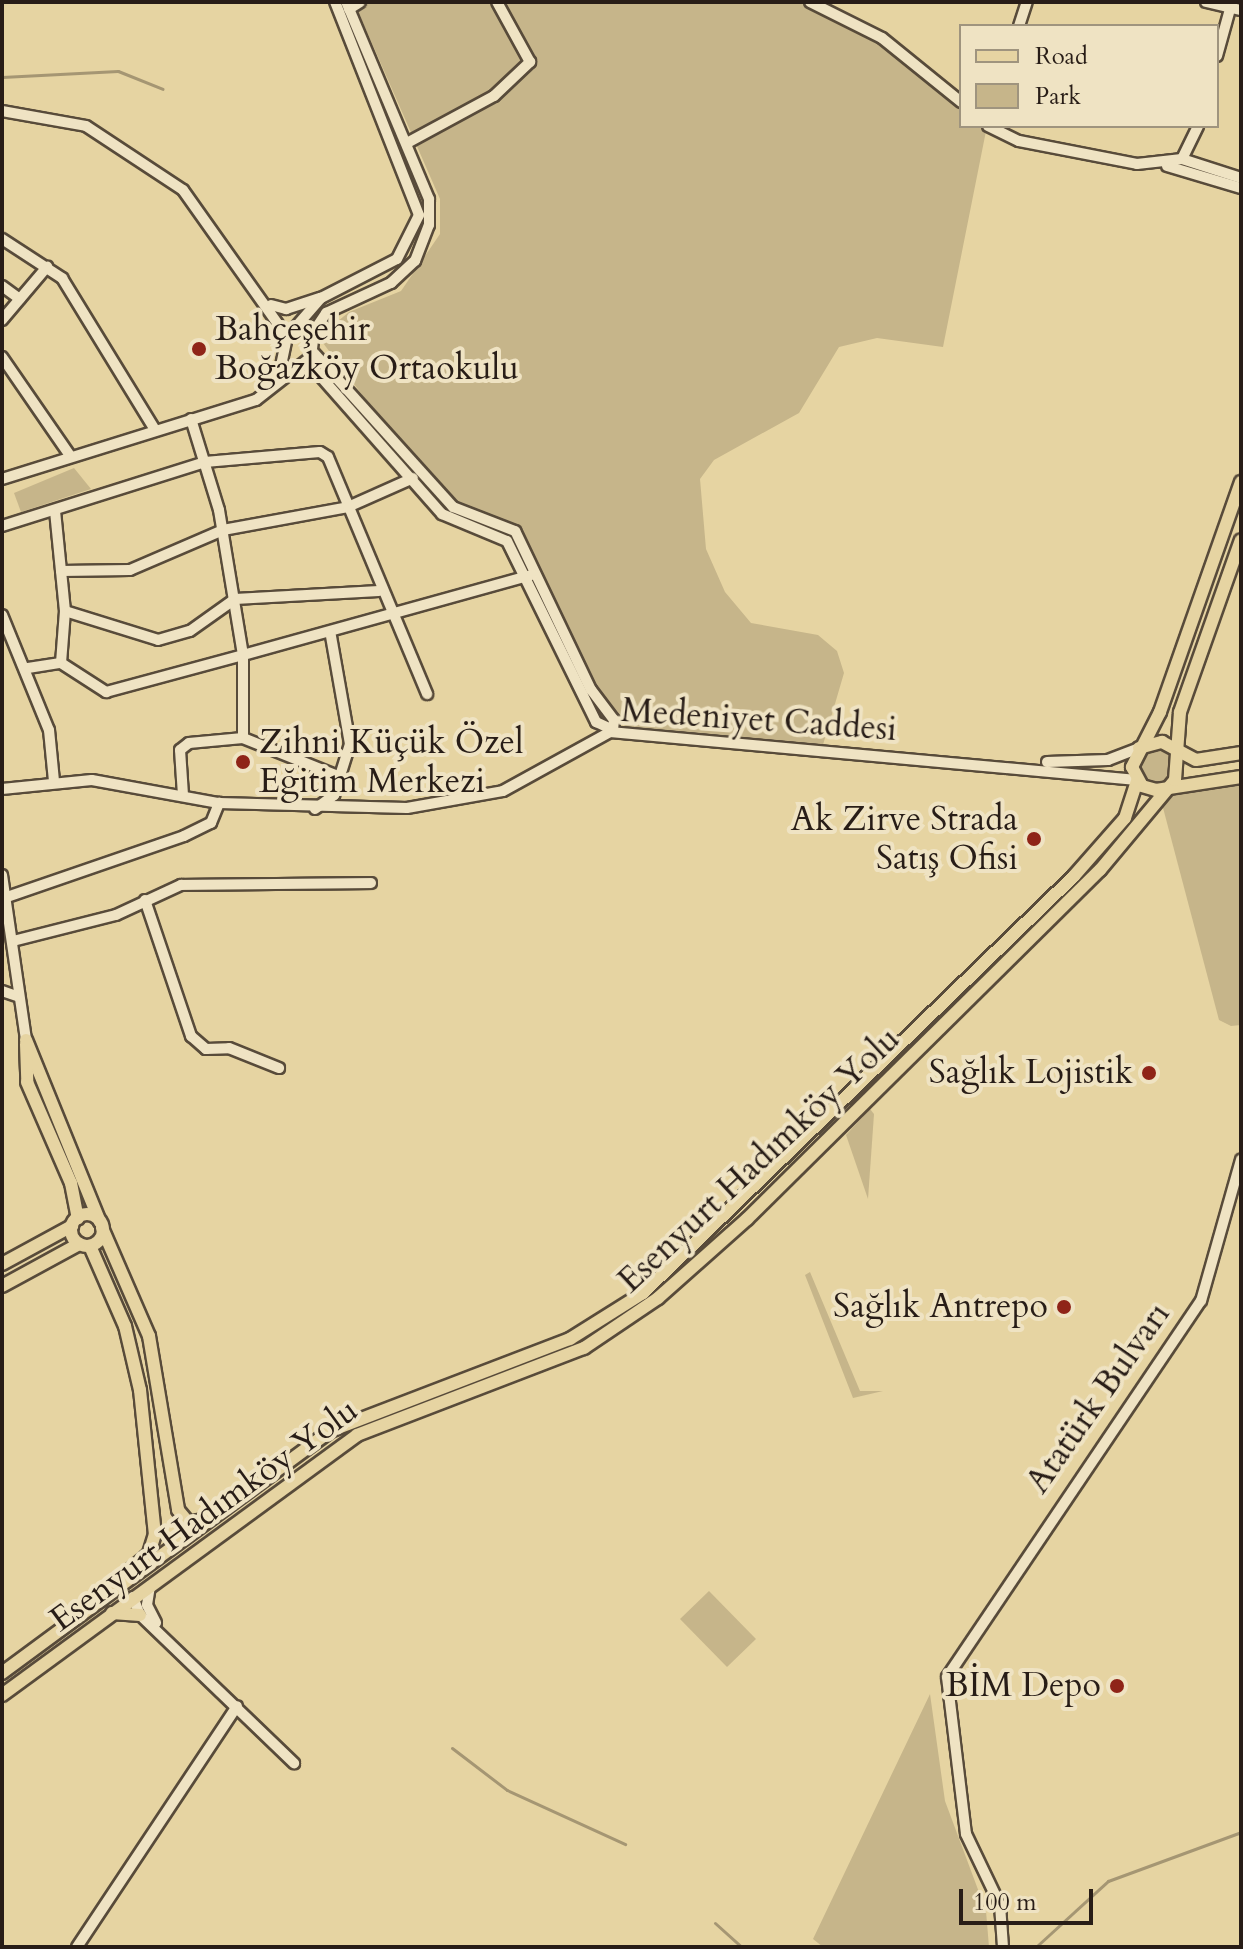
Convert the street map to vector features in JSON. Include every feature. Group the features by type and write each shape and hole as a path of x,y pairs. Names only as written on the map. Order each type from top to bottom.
{"main road":[{"path":"1241,482 1160,712 1132,767 1137,780 1149,789 1241,777"},
{"path":"1170,785 1180,766 1175,751 1182,704 1241,540"},
{"path":"1139,748 1154,742 1205,760 1241,753"},
{"name":"Esenyurt Hadımköy Yolu","path":"2,1673 330,1431 570,1339 666,1273 1074,876 1125,818 1137,780"},
{"name":"Esenyurt Hadımköy Yolu","path":"2,1695 357,1435 584,1348 674,1284 1100,870 1170,785"},
{"path":"26,1040 27,1082 67,1173 75,1222 132,1348 154,1527 150,1552 111,1594"},
{"path":"26,1040 149,1336 178,1510 193,1523 220,1515"},
{"path":"2,1264 75,1222 101,1225"},
{"path":"2,1286 85,1245 101,1225"},
{"path":"666,1273 674,1284"},
{"path":"112,1613 140,1615"}],"street":[{"path":"270,304 286,309 325,296 397,259 419,215 335,2"},
{"path":"2,479 154,428 256,400 308,359 326,313 400,277 422,249 429,199 348,5 360,2"},
{"path":"407,143 494,96 530,62 497,2"},
{"path":"810,2 823,4 895,47 959,100"},
{"path":"1020,24 1027,2"},
{"path":"1206,2 1235,6 1219,50"},
{"path":"2,111 70,120 146,160 200,209 291,334 314,338"},
{"path":"992,128 1019,141 1161,164 1241,188"},
{"path":"1182,159 1197,128"},
{"path":"1161,164 1182,159 1241,178"},
{"path":"2,239 47,267 114,354 154,428"},
{"path":"2,320 47,267"},
{"path":"2,286 20,299"},
{"path":"278,380 291,334 325,296"},
{"path":"285,352 308,359 464,515 507,524 538,573 591,690 614,720 610,732 596,722 507,541 449,520 409,480 308,359"},
{"path":"2,357 71,457"},
{"path":"191,419 223,530 235,599 243,655 243,738"},
{"path":"2,526 205,462 320,452 348,507 379,591 427,694"},
{"path":"61,571 130,570 223,530 348,507 422,474"},
{"path":"55,511 65,611 61,663"},
{"path":"28,668 61,663 106,692 243,655 331,636 444,594 538,573"},
{"path":"65,611 158,640 190,631 235,599 379,591"},
{"path":"2,615 5,628 28,668 49,730 54,781"},
{"path":"313,810 343,778 350,744 331,636"},
{"name":"Medeniyet Caddesi","path":"2,789 54,781 183,795 219,803 313,810 407,808 503,791 610,732 778,752 977,763"},
{"path":"183,795 180,750 243,738 343,778"},
{"path":"977,763 1108,760 1139,748"},
{"path":"977,763 1137,780"},
{"path":"7,897 184,836 211,823 219,803"},
{"path":"2,875 26,1040"},
{"path":"13,941 116,915 181,885 243,879 371,883"},
{"path":"145,900 191,1036 206,1049 229,1048 279,1068"},
{"path":"2,991 19,997"},
{"name":"Atatürk Bulvarı","path":"1003,1947 1000,1905 966,1834 949,1722 947,1677 959,1649 1201,1301 1241,1160"},
{"path":"151,1583 151,1617 175,1647"},
{"path":"133,1597 140,1615 294,1763"},
{"path":"77,1947 237,1706"}],"green space":[{"path":"354,2 809,2 847,17 959,101 959,128 987,128 943,347 877,338 839,347 799,413 714,460 700,479 706,549 725,592 751,623 818,635 837,651 844,673 820,755 641,734 614,720 598,701 521,539 464,515 422,474 323,343 326,331 349,312 401,291 440,234 440,199"},
{"path":"74,468 91,489 21,512 14,493"},
{"path":"1156,750 1168,755 1173,767 1168,779 1156,784 1144,779 1139,767 1144,755"},
{"path":"1241,782 1241,1025 1231,1026 1219,1020 1162,804 1174,792"},
{"path":"870,1109 874,1114 868,1199 846,1135"},
{"path":"810,1272 860,1391 883,1391 853,1398 805,1275"},
{"path":"709,1591 756,1639 727,1667 680,1619"},
{"path":"930,1694 945,1801 986,1911 989,1947 823,1947 813,1939"}],"waterway":[{"path":"2,77 118,71 163,89"},
{"path":"452,1748 507,1790 625,1844"},
{"path":"1038,1945 1108,1881 1241,1832"},
{"path":"715,1923 742,1947"}],"place":[{"name":"Bahçeşehir Boğazköy Ortaokulu","path":"199,349"},
{"name":"Zihni Küçük Özel Eğitim Merkezi","path":"243,762"},
{"name":"Ak Zirve Strada Satış Ofisi","path":"1034,839"},
{"name":"Sağlık Lojistik","path":"1149,1073"},
{"name":"Sağlık Antrepo","path":"1064,1307"},
{"name":"BİM Depo","path":"1117,1686"}]}
